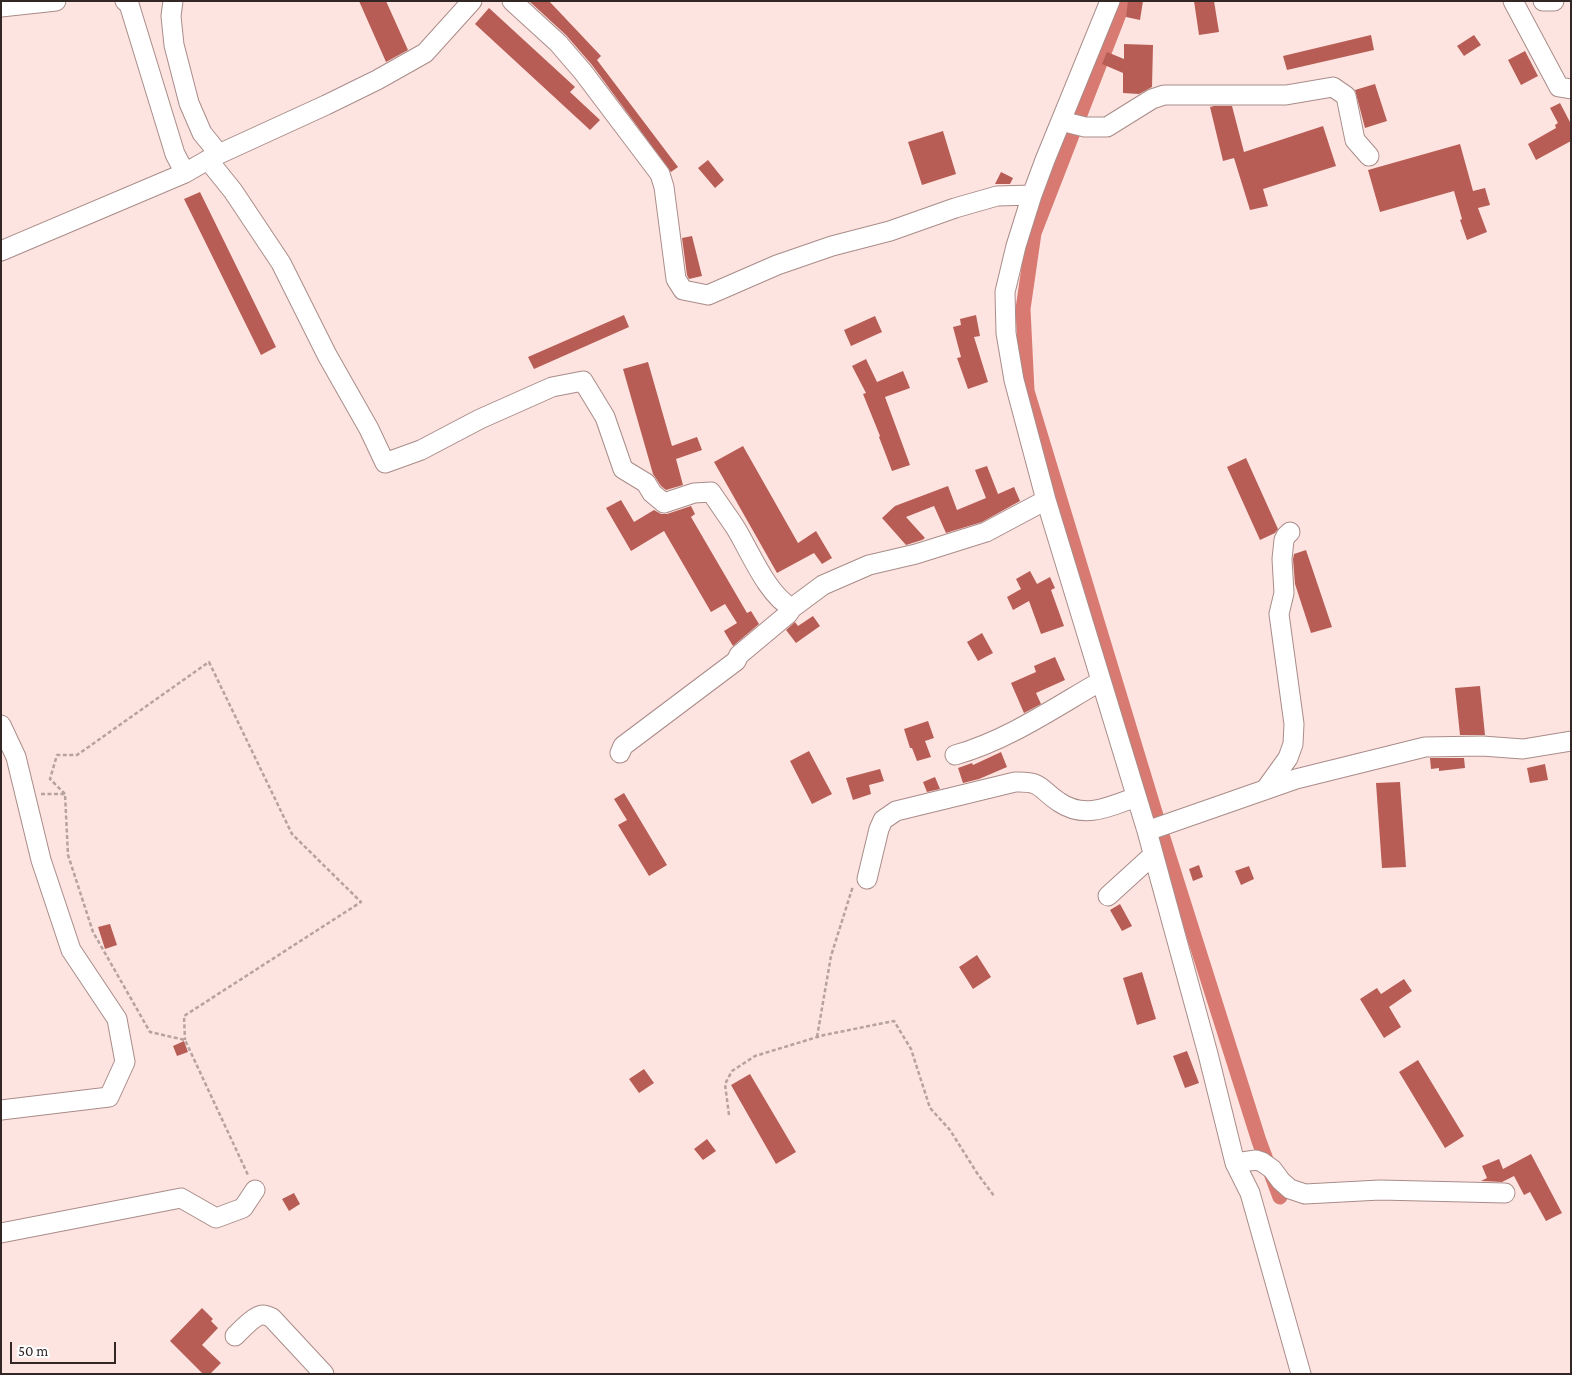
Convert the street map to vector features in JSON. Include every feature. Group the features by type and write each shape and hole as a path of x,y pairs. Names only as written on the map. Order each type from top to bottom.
{"street":[{"path":"1,7 56,1"},
{"path":"125,1 129,4 175,154 185,172"},
{"path":"173,1 170,16 174,45 189,103 202,134 233,191 281,263 385,463 422,450 480,419 552,387 583,380 605,418 623,469 646,483 652,493 664,503 694,493 711,492 736,528 756,564 776,594 786,605 792,608"},
{"path":"1,250 185,172 377,80 425,53 472,1"},
{"path":"512,1 564,50 583,72 660,174 664,187 676,279 683,290 708,294 823,249 890,231 955,208 997,196 1032,195"},
{"path":"1110,1 1032,195 1016,246 1005,292 1006,333 1014,380 1046,500 1147,831 1208,1054 1235,1163 1252,1201 1301,1374"},
{"path":"1513,1 1559,87 1571,89"},
{"path":"1543,1 1554,1"},
{"path":"1061,121 1085,127 1106,127 1152,99 1164,96 1286,95 1333,87 1346,96 1355,140 1369,156"},
{"path":"620,753 623,746 736,662 739,655 788,614 792,608 823,585 869,565 916,554 986,532 1046,500"},
{"path":"1265,790 1288,758 1293,744 1294,724 1279,614 1284,592 1282,559 1284,540 1290,532"},
{"path":"955,755 1005,736 1101,681"},
{"path":"1,725 16,757 41,860 71,950 117,1019 125,1062 109,1097 1,1110"},
{"path":"1147,831 1296,779 1424,747 1482,746 1523,749 1571,740"},
{"path":"867,879 879,829 884,820 896,811 1016,782 1030,782 1041,787 1060,804 1084,811 1099,811 1136,797"},
{"path":"1108,896 1153,855"},
{"path":"1235,1163 1256,1160 1262,1162 1272,1169 1290,1189 1305,1194 1380,1190 1505,1193"},
{"path":"1,1234 181,1198 216,1218 243,1208 255,1190"},
{"path":"235,1336 255,1318 265,1315 272,1318 324,1374"}],"path":[{"path":"185,1040 150,1032 93,932 68,856 65,794 50,779 58,756 77,755 209,662 292,834 361,902 184,1016 185,1040 255,1190"},
{"path":"25,794 65,794"},
{"path":"817,1037 833,948 853,886 867,879"},
{"path":"729,1115 725,1084 732,1071 755,1056 817,1037 894,1021 911,1049 930,1108 950,1130 994,1196"}],"building":[{"path":"359,1 386,1 408,50 386,62"},
{"path":"529,1 549,1 601,56 597,60 678,167 671,172 592,65 566,35"},
{"path":"1128,1 1143,1 1140,20 1126,17"},
{"path":"1194,1 1214,1 1219,32 1199,35"},
{"path":"489,8 575,87 570,92 600,120 590,130 475,24"},
{"path":"1371,35 1374,50 1287,70 1283,56"},
{"path":"1474,35 1481,45 1464,56 1457,46"},
{"path":"1124,44 1153,45 1152,87 1139,94 1123,93 1123,73 1102,64 1107,52 1124,59"},
{"path":"1525,51 1538,76 1521,85 1508,60"},
{"path":"1375,84 1387,121 1365,128 1355,90"},
{"path":"1560,103 1571,124 1571,141 1536,160 1528,144 1556,128 1555,125 1558,123 1550,108"},
{"path":"1232,106 1244,152 1323,126 1336,166 1263,189 1268,206 1250,210 1234,158 1223,161 1210,107"},
{"path":"943,131 956,174 922,185 908,142"},
{"path":"1460,144 1473,191 1485,188 1490,205 1478,208 1487,232 1467,240 1460,220 1462,219 1454,191 1380,212 1368,170"},
{"path":"708,160 724,180 715,188 698,168"},
{"path":"1001,172 1013,178 1010,184 995,184"},
{"path":"200,192 276,347 261,355 184,199"},
{"path":"692,236 702,276 689,279 682,238"},
{"path":"624,315 629,327 534,369 528,357"},
{"path":"976,315 980,336 974,337 988,382 968,389 957,358 961,357 953,327 961,325 960,319"},
{"path":"875,316 882,332 851,346 844,330"},
{"path":"866,359 877,382 903,371 910,388 885,397 910,465 892,471 863,394 866,393 852,366"},
{"path":"648,362 672,446 697,437 702,450 676,459 683,485 666,490 653,474 623,369"},
{"path":"743,446 798,543 816,531 832,558 822,564 814,553 777,573 714,462"},
{"path":"1246,458 1278,529 1275,533 1260,540 1227,467"},
{"path":"987,466 998,494 1014,487 1020,501 982,522 946,533 934,506 906,517 925,538 906,545 882,518 895,506 948,486 957,510 986,498 975,470"},
{"path":"621,500 634,522 654,510 661,514 667,514 691,506 695,514 691,517 747,613 751,611 759,624 733,646 724,631 737,623 725,604 711,612 664,531 631,551 606,508"},
{"path":"1306,550 1332,627 1311,633 1295,584 1293,559 1294,554"},
{"path":"1030,571 1037,584 1050,577 1055,588 1051,590 1064,626 1041,634 1029,601 1013,610 1007,597 1021,589 1016,579"},
{"path":"813,616 820,626 796,643 786,630 795,622 798,626"},
{"path":"982,633 993,653 978,661 967,642"},
{"path":"1055,657 1065,680 1036,693 1041,704 1024,713 1011,683 1036,672 1034,666"},
{"path":"1480,686 1485,735 1460,735 1455,688"},
{"path":"928,721 934,738 925,741 931,757 917,761 912,748 910,748 904,729"},
{"path":"809,751 832,794 812,804 790,761"},
{"path":"1001,752 1007,767 979,779 963,783 958,768 972,763 973,765"},
{"path":"1430,758 1464,758 1465,768 1439,771 1439,768 1431,769"},
{"path":"1545,764 1548,780 1530,783 1527,768"},
{"path":"880,769 884,781 869,785 871,794 853,800 846,778"},
{"path":"935,777 940,789 927,792 923,782"},
{"path":"1400,782 1406,867 1382,868 1376,783"},
{"path":"624,793 667,865 649,876 618,825 627,820 614,799"},
{"path":"1199,865 1203,877 1193,881 1189,869"},
{"path":"1249,866 1254,879 1241,885 1235,871"},
{"path":"1120,904 1132,926 1122,931 1110,910"},
{"path":"110,924 117,945 105,949 98,927"},
{"path":"977,955 991,977 973,989 959,967"},
{"path":"1142,972 1156,1019 1137,1025 1123,978"},
{"path":"1404,979 1412,991 1389,1007 1401,1027 1384,1038 1360,999 1377,988 1381,994"},
{"path":"184,1041 188,1052 177,1056 173,1046"},
{"path":"1187,1051 1199,1083 1185,1088 1173,1056"},
{"path":"1418,1060 1464,1136 1445,1148 1399,1072"},
{"path":"644,1069 654,1083 639,1093 629,1079"},
{"path":"750,1074 796,1152 776,1164 731,1085"},
{"path":"707,1139 716,1151 703,1160 694,1149"},
{"path":"1531,1154 1562,1213 1546,1221 1530,1192 1524,1195 1514,1176 1502,1182 1481,1181 1487,1178 1482,1166 1499,1159 1503,1169"},
{"path":"294,1193 300,1204 289,1211 282,1199"},
{"path":"202,1308 213,1319 211,1321 218,1328 202,1345 221,1363 210,1374 203,1374 170,1341"}],"waterway":[{"path":"1124,1 1034,233 1023,309 1027,391 1157,819 1259,1141 1280,1197"}]}
